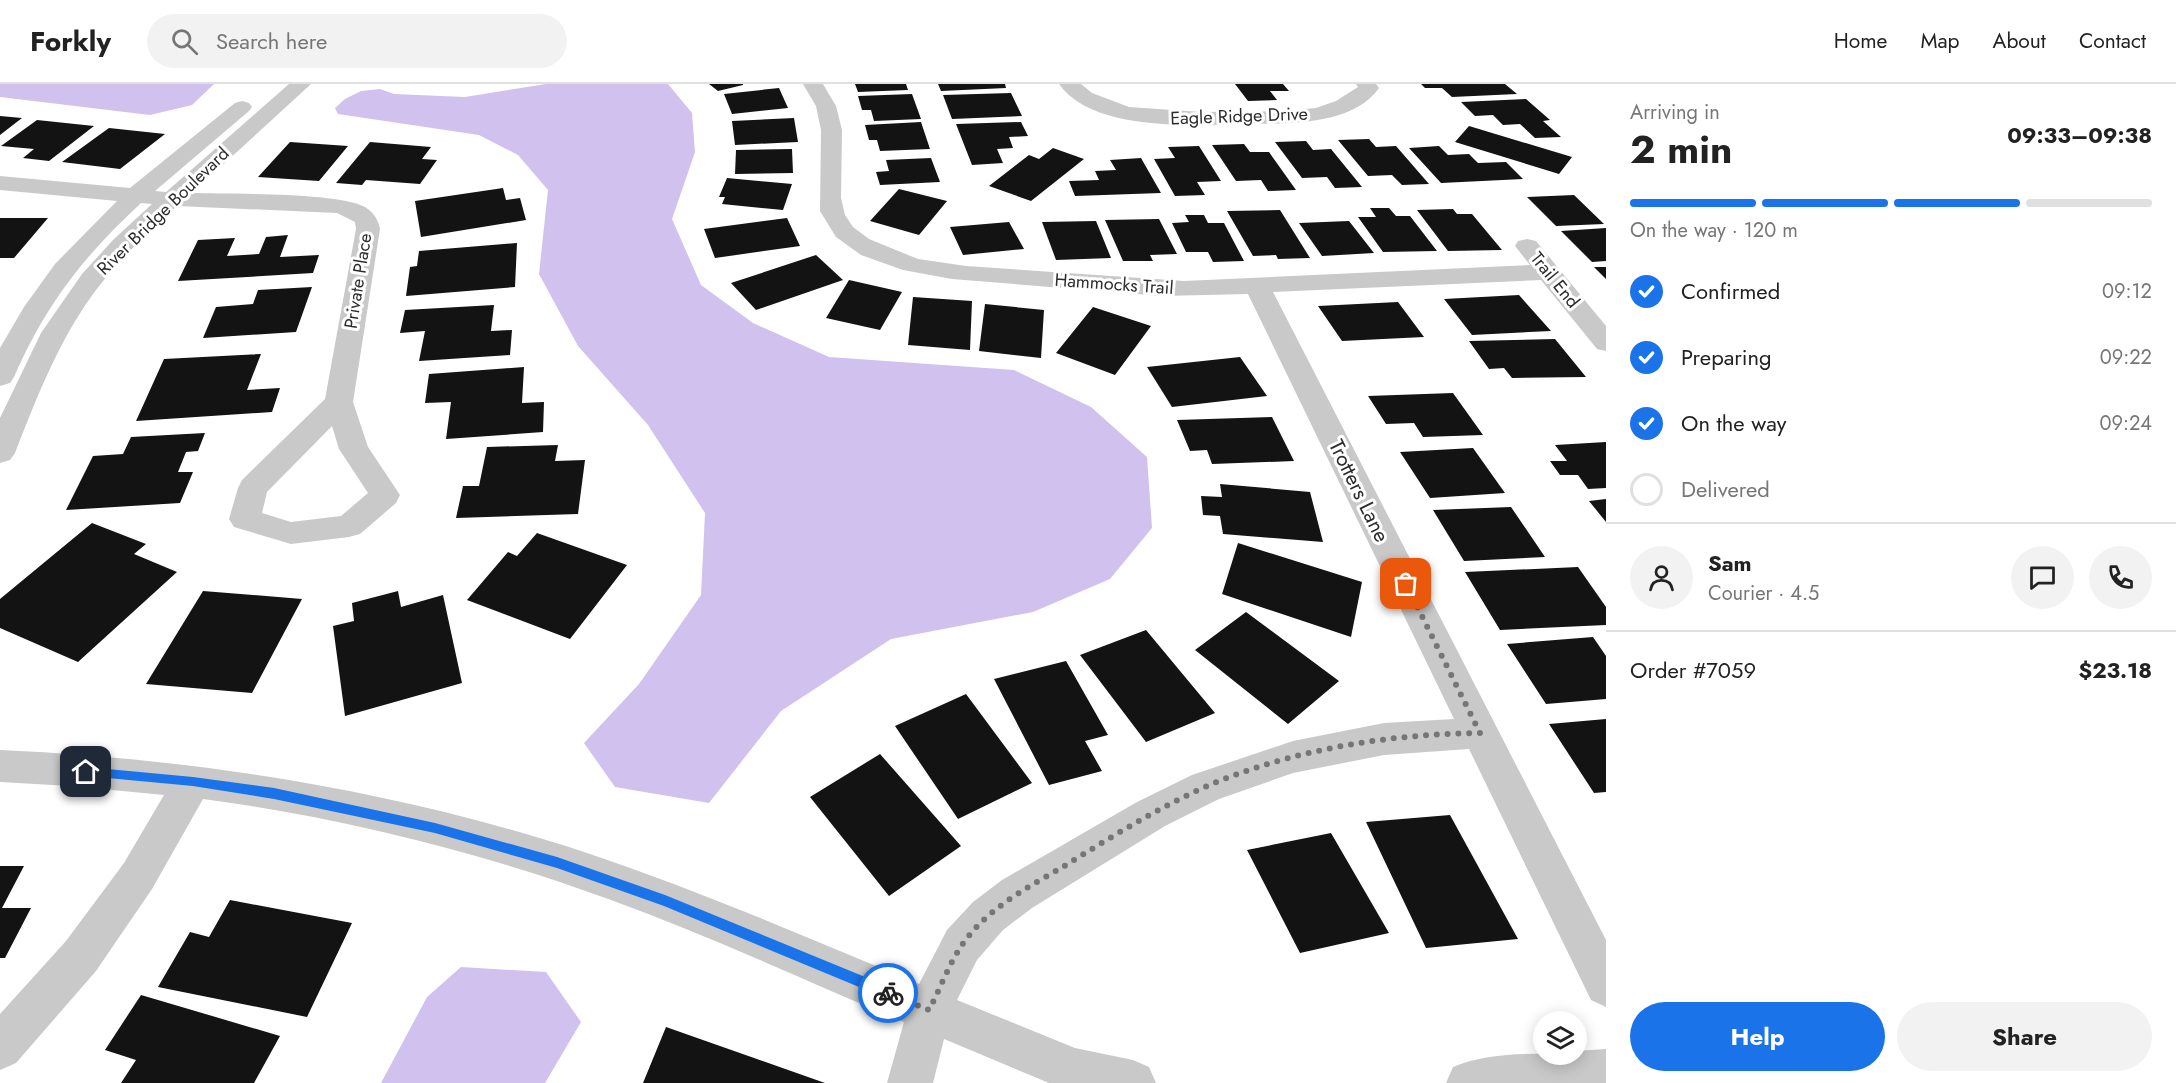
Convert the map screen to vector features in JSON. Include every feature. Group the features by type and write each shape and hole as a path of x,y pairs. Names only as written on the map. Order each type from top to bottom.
{"street":[{"name":"River Bridge Boulevard","path":"0,453 36,365 64,316 86,286 123,244 146,205 268,84"},
{"name":"River Bridge Boulevard","path":"0,377 14,346 43,297 67,266 106,224 146,205 302,84"},
{"name":"Hammocks Trail","path":"813,84 824,102 833,127 834,145 829,204 833,215 850,236 880,255 910,264 944,270 1134,287 1184,289 1548,272"},
{"name":"Eagle Ridge Drive","path":"1068,84 1076,92 1104,105 1133,114 1167,120 1305,116 1325,112 1356,100 1369,87 1366,84"},
{"name":"Private Place","path":"0,183 42,186 77,205 146,205 253,212 274,204 339,206 355,211 366,219 368,229 339,402 354,449 385,495 350,526 291,533 244,519 253,488 339,402"},
{"name":"Trail End","path":"1527,246 1606,343"},
{"name":"Trotters Lane","path":"1257,286 1606,985"},
{"path":"910,1083 929,1010 962,945 988,916 1017,894 1151,814 1206,787 1293,757 1384,739 1480,733"},
{"path":"0,766 193,782 274,794 415,822 557,862 665,900 1075,1071 1133,1083"},
{"path":"0,1047 81,956 138,876 193,782"},
{"path":"1469,1083 1606,1072"}],"shaded area":[{"path":"0,84 214,84 192,105 150,115 0,97"},
{"path":"546,84 668,84 692,113 695,152 672,219 701,285 753,323 829,357 1014,370 1091,407 1147,457 1152,528 1110,579 1033,612 891,639 781,711 709,803 615,787 584,743 639,684 701,595 705,513 648,425 578,346 539,274 548,190 518,155 479,135 338,114 335,108 345,99 361,91 380,89 394,94 465,97"},
{"path":"461,967 546,972 581,1022 545,1083 381,1083 427,997"}],"building":[{"path":"709,84 743,84 743,85 718,91"},
{"path":"855,84 906,84 908,90 858,92"},
{"path":"938,84 1005,84 1006,88 941,91"},
{"path":"1235,84 1283,84 1289,91 1270,91 1277,100 1248,101"},
{"path":"1421,84 1505,84 1517,94 1452,97 1442,88 1425,88"},
{"path":"779,88 788,108 732,114 724,94"},
{"path":"1011,93 1022,116 952,119 943,95"},
{"path":"912,94 921,119 874,121 871,110 862,110 858,96"},
{"path":"1526,99 1550,120 1543,121 1561,137 1535,138 1520,124 1503,125 1493,115 1475,116 1461,102"},
{"path":"0,116 22,118 0,135"},
{"path":"794,118 798,142 735,145 732,121"},
{"path":"37,120 94,126 49,161 23,158 34,149 1,146"},
{"path":"921,122 930,149 880,151 877,140 869,140 865,125"},
{"path":"1021,122 1028,136 1009,137 1013,148 997,149 1003,163 972,165 956,124"},
{"path":"1469,126 1572,157 1559,174 1455,142"},
{"path":"109,128 165,134 120,169 62,162"},
{"path":"1369,139 1376,147 1396,146 1429,184 1402,185 1392,175 1368,176 1338,140"},
{"path":"1306,141 1313,150 1331,149 1362,187 1335,188 1327,177 1302,178 1275,142"},
{"path":"290,142 348,146 319,181 258,177"},
{"path":"370,142 431,147 422,159 437,160 420,184 366,180 362,185 336,183"},
{"path":"1244,144 1250,152 1269,152 1296,190 1268,191 1261,180 1236,181 1212,145"},
{"path":"1199,146 1221,181 1197,182 1205,195 1175,196 1154,159 1175,158 1168,147"},
{"path":"1439,146 1448,155 1469,154 1478,163 1506,162 1523,179 1441,183 1409,148"},
{"path":"1053,148 1084,159 1031,201 989,186 1029,155 1039,159"},
{"path":"792,149 793,173 735,174 736,150"},
{"path":"931,158 940,182 880,185 876,172 889,171 886,160"},
{"path":"1141,158 1161,193 1075,196 1069,181 1099,180 1095,171 1116,170 1110,160"},
{"path":"727,178 792,184 783,210 722,204 725,197 719,197"},
{"path":"503,188 506,200 520,198 526,220 421,237 415,201"},
{"path":"899,189 947,201 919,235 870,221"},
{"path":"1574,195 1604,224 1556,226 1527,197"},
{"path":"1370,208 1389,208 1396,216 1410,216 1437,251 1383,252 1358,217 1376,217"},
{"path":"1453,209 1457,214 1472,214 1502,250 1448,251 1417,210"},
{"path":"1280,210 1310,258 1278,259 1276,255 1253,256 1227,211"},
{"path":"1185,215 1204,215 1208,223 1224,223 1244,261 1213,262 1208,252 1186,252 1172,223 1189,222"},
{"path":"0,218 48,218 14,258 0,258"},
{"path":"787,218 800,246 715,258 704,229"},
{"path":"1159,219 1177,254 1150,255 1153,261 1123,261 1105,220"},
{"path":"1096,221 1111,258 1056,260 1042,222"},
{"path":"1349,221 1374,253 1322,256 1299,223"},
{"path":"1009,222 1024,249 963,255 950,227"},
{"path":"1606,228 1606,261 1592,262 1561,231"},
{"path":"288,235 280,257 319,255 313,273 178,281 198,240 235,238 227,256 259,254 266,237"},
{"path":"517,243 515,287 406,296 410,267 417,266 419,251"},
{"path":"816,255 843,280 756,310 731,283"},
{"path":"1594,267 1606,267 1606,279"},
{"path":"849,280 902,292 880,330 826,318"},
{"path":"312,287 296,332 203,338 216,307 253,304 258,290"},
{"path":"1519,295 1551,331 1472,335 1444,299"},
{"path":"913,297 972,301 970,350 908,345"},
{"path":"1398,302 1424,337 1342,341 1318,306"},
{"path":"985,304 1044,310 1041,358 979,351"},
{"path":"494,305 491,331 512,330 510,355 419,361 425,331 400,333 405,310"},
{"path":"1093,307 1151,326 1115,375 1056,353"},
{"path":"1555,339 1586,377 1512,378 1504,368 1489,369 1469,341"},
{"path":"261,354 247,390 280,388 272,412 136,421 164,359"},
{"path":"1240,357 1267,396 1172,407 1147,367"},
{"path":"524,367 522,403 544,402 543,432 446,439 451,402 425,403 429,374"},
{"path":"1453,393 1483,435 1423,437 1414,423 1386,424 1368,396"},
{"path":"1272,417 1294,461 1212,464 1207,450 1190,451 1177,420"},
{"path":"205,433 198,451 186,452 178,472 193,472 180,503 66,510 93,456 123,454 131,437"},
{"path":"1606,442 1606,488 1588,489 1578,475 1560,475 1550,461 1567,461 1555,445"},
{"path":"558,445 555,461 585,460 578,514 456,518 463,486 479,486 487,447"},
{"path":"1473,448 1505,493 1430,498 1400,452"},
{"path":"1220,484 1310,492 1323,542 1223,534 1220,516 1203,515 1201,496 1222,497"},
{"path":"1606,499 1606,522 1589,501"},
{"path":"1511,507 1545,557 1464,561 1433,510"},
{"path":"92,523 146,544 134,554 177,572 78,662 0,628 0,599"},
{"path":"537,533 627,565 570,639 467,600 508,552 517,556"},
{"path":"1238,543 1362,582 1351,637 1222,594"},
{"path":"1578,567 1606,607 1606,625 1500,630 1465,572"},
{"path":"203,591 302,599 252,693 146,684"},
{"path":"398,591 401,607 443,595 462,683 345,716 333,626 354,621 352,603"},
{"path":"1246,612 1339,681 1288,724 1195,650"},
{"path":"1146,630 1215,713 1146,742 1080,655"},
{"path":"1593,637 1606,656 1606,699 1546,704 1507,644"},
{"path":"1066,661 1108,735 1085,741 1102,771 1049,785 994,679"},
{"path":"966,694 1032,783 958,819 895,726"},
{"path":"1606,719 1606,792 1594,793 1549,724"},
{"path":"880,754 961,846 889,896 810,797"},
{"path":"1450,815 1518,939 1426,948 1366,822"},
{"path":"1331,833 1389,933 1300,953 1247,850"},
{"path":"0,866 24,866 2,908 31,908 5,958 0,958"},
{"path":"230,900 352,923 307,1017 158,987 190,932 209,937"},
{"path":"141,995 280,1036 254,1083 121,1083 136,1060 105,1050"},
{"path":"666,1027 825,1083 643,1083"}],"way so far":[{"path":"888,993 929,1010 962,945 988,916 1017,894 1151,814 1206,787 1293,757 1338,748 1384,739 1480,733 1406,584"}],"route":[{"path":"86,772 193,782 274,794 415,822 557,862 665,900 888,993"}]}
